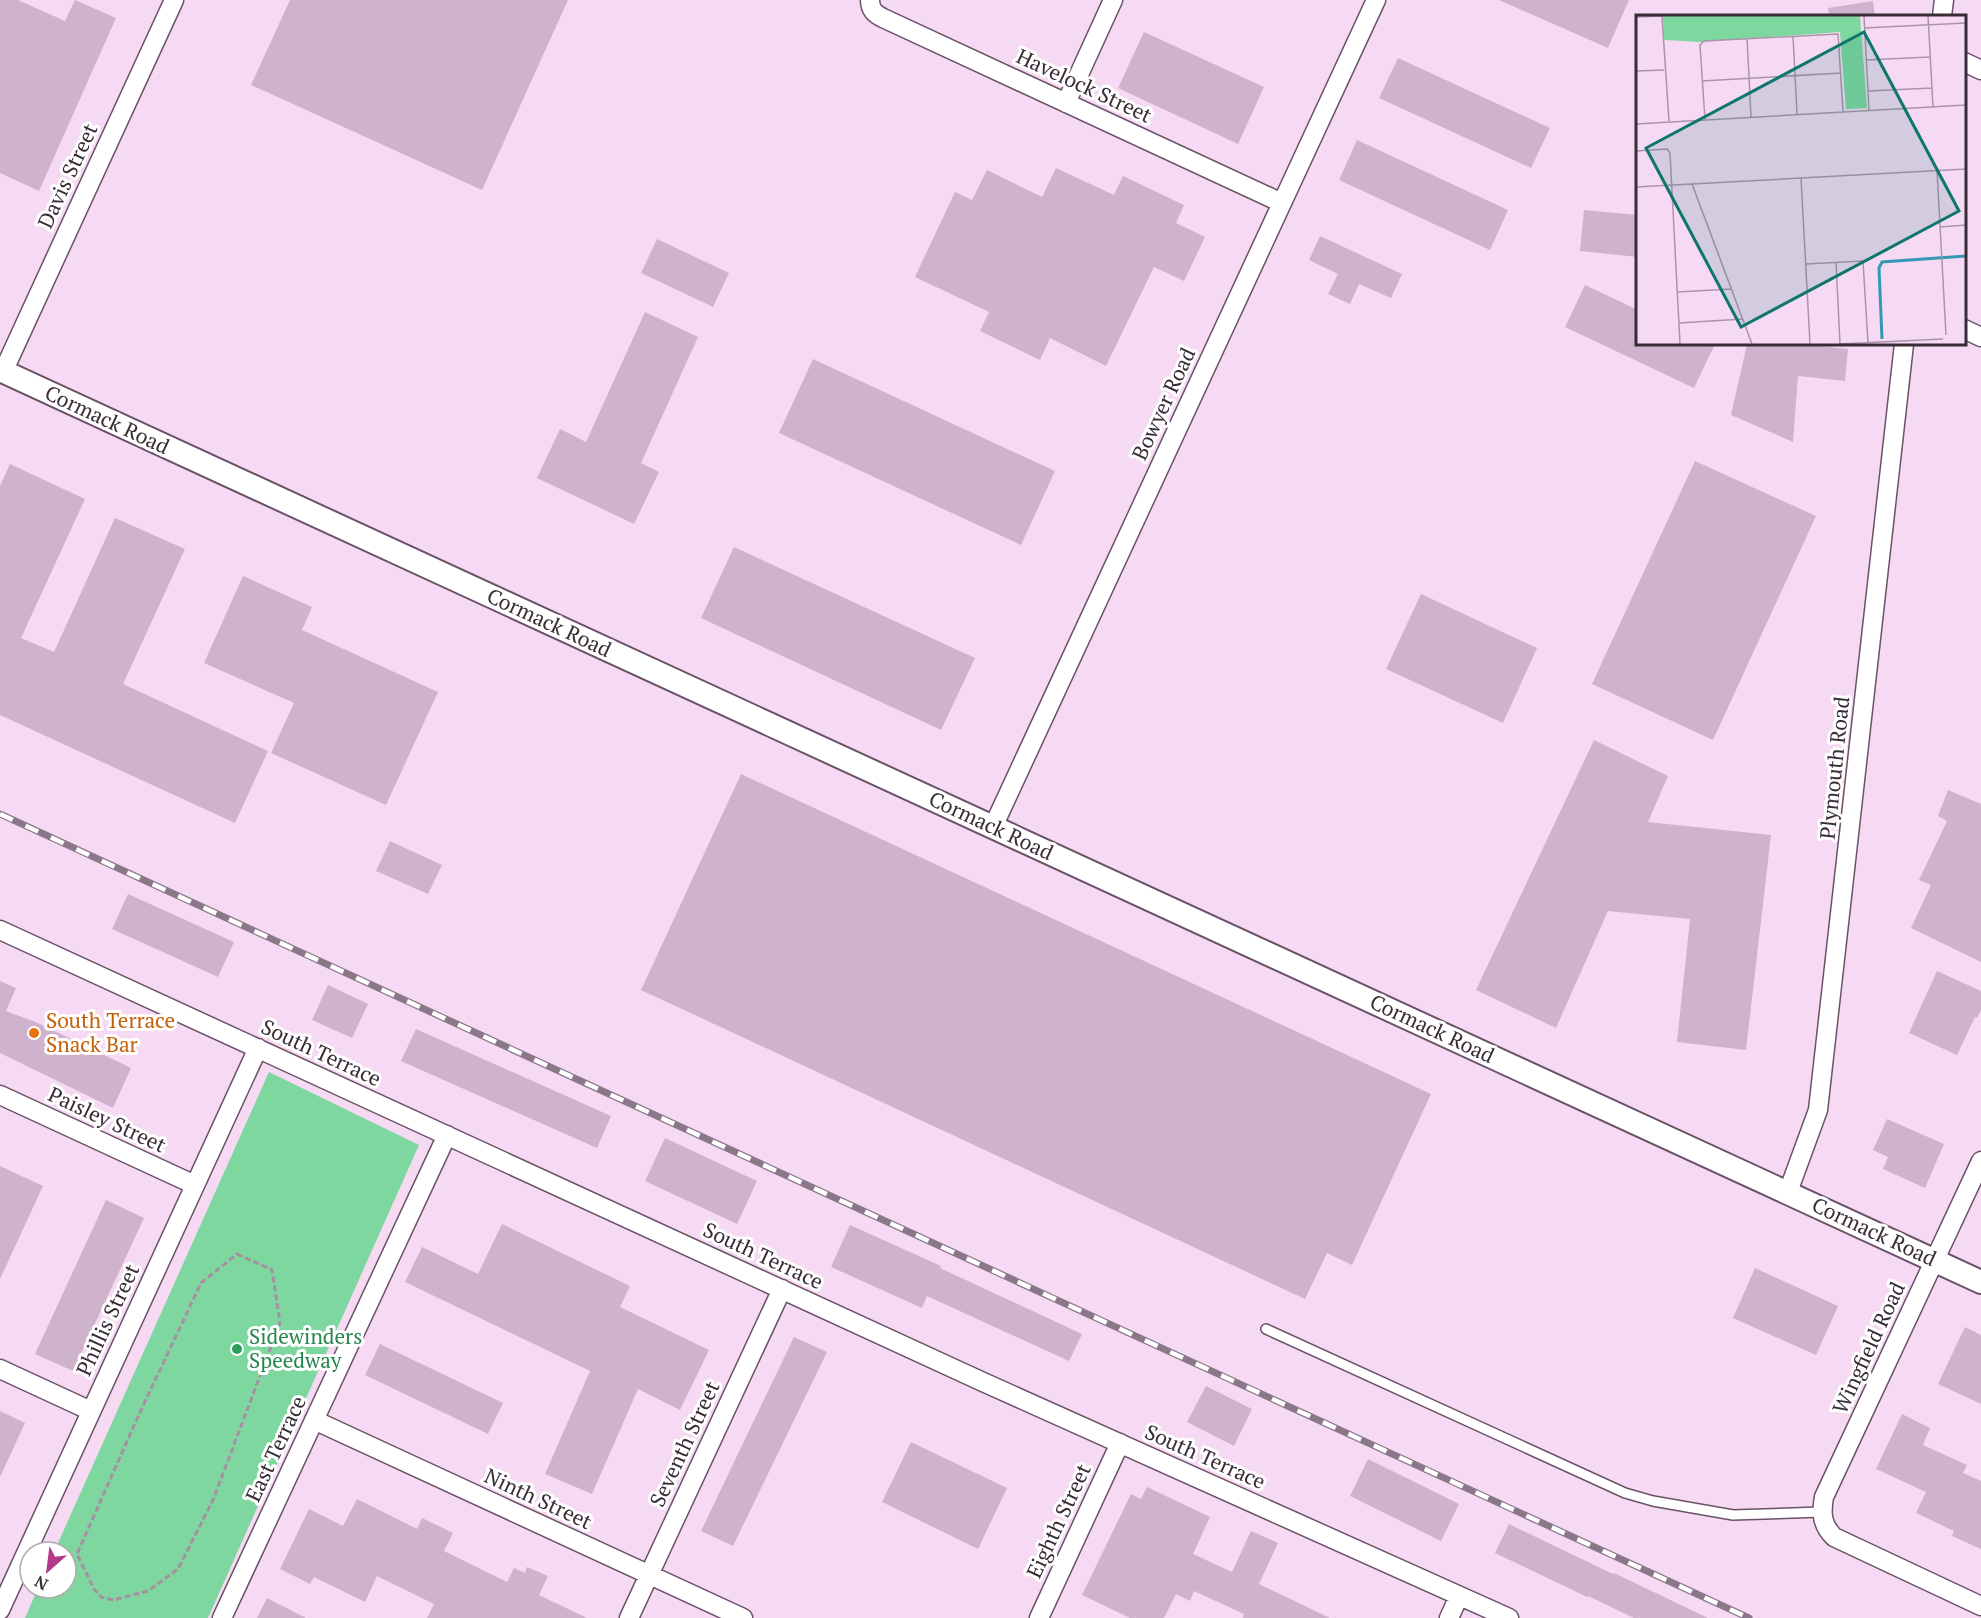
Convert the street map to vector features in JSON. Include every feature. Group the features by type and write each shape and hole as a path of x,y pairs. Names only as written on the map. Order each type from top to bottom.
{"street":[{"name":"Davis Street","path":"1,371 174,0"},
{"path":"1066,103 1113,0"},
{"name":"Bowyer Road","path":"993,827 1376,0"},
{"path":"1942,15 1944,0"},
{"name":"Havelock Street","path":"870,3 875,14 883,18 1282,203"},
{"path":"1966,62 1981,69"},
{"path":"1966,330 1981,337"},
{"name":"Plymouth Road","path":"1788,1192 1818,1110 1821,1092 1904,345"},
{"name":"Cormack Road","path":"1,371 1981,1282"},
{"name":"South Terrace","path":"0,930 782,1289 1509,1618"},
{"name":"Phillis Street","path":"0,1610 258,1048"},
{"name":"Paisley Street","path":"0,1095 195,1185"},
{"name":"East Terrace","path":"222,1618 447,1135"},
{"name":"Wingfield Road","path":"1822,1518 1824,1497 1981,1161"},
{"name":"Seventh Street","path":"629,1618 782,1289"},
{"path":"0,1369 91,1412"},
{"name":"Ninth Street","path":"314,1420 743,1618"},
{"name":"Eighth Street","path":"1039,1618 1120,1443"},
{"path":"1822,1518 1834,1537 1848,1545 1981,1606"},
{"path":"1449,1618 1459,1596"}],"lane":[{"path":"1266,1329 1625,1493 1653,1501 1733,1515 1822,1518"}],"path":[{"path":"237,1254 272,1270 280,1323 213,1500 178,1569 148,1591 113,1599 101,1597 94,1589 77,1554 201,1283 237,1254"}],"green space":[{"name":"Sidewinders Speedway","path":"269,1072 419,1145 208,1618 25,1618 33,1600 78,1600 78,1540 59,1540"}],"building":[{"path":"0,0 18,0 65,21 75,0 116,18 39,191 0,173"},
{"path":"290,0 568,0 482,190 251,85"},
{"path":"1499,0 1629,0 1608,48"},
{"path":"1873,1 1875,15 1829,15 1828,8"},
{"path":"1144,32 1264,87 1238,144 1118,88"},
{"path":"1398,58 1550,128 1531,168 1379,98"},
{"path":"1357,140 1508,210 1490,250 1339,180"},
{"path":"1056,168 1114,195 1123,176 1184,205 1176,223 1205,237 1184,281 1154,267 1106,366 1050,338 1040,360 980,331 989,312 915,277 955,192 972,200 987,170 1042,197"},
{"path":"1584,210 1636,215 1636,257 1580,251"},
{"path":"1320,236 1402,274 1391,298 1359,284 1350,304 1328,294 1338,274 1309,260"},
{"path":"657,239 729,273 713,307 641,273"},
{"path":"1585,285 1636,309 1636,345 1715,345 1694,388 1565,327"},
{"path":"645,312 698,337 641,463 659,472 634,524 537,478 560,429 586,442"},
{"path":"1747,345 1810,345 1848,349 1845,381 1798,376 1793,442 1731,415"},
{"path":"813,359 1055,471 1021,545 779,433"},
{"path":"1695,461 1816,516 1713,740 1592,684"},
{"path":"10,464 85,499 21,638 54,652 115,518 185,549 123,684 268,751 235,823 0,715 0,486"},
{"path":"734,547 975,658 941,730 701,618"},
{"path":"243,576 312,607 302,630 438,692 386,805 271,753 294,703 204,663"},
{"path":"1421,594 1537,648 1503,723 1386,669"},
{"path":"1594,740 1668,776 1648,822 1771,835 1746,1050 1677,1042 1690,919 1608,911 1556,1028 1476,990"},
{"path":"741,774 1431,1094 1352,1265 1327,1253 1305,1299 641,990"},
{"path":"1948,790 1981,804 1981,962 1911,928 1931,885 1919,880 1947,821 1938,816"},
{"path":"390,841 442,865 428,894 376,871"},
{"path":"128,894 234,942 218,977 112,929"},
{"path":"1937,971 1981,991 1981,1010 1977,1018 1975,1017 1957,1055 1909,1033"},
{"path":"0,981 16,988 6,1011 38,1023 131,1068 113,1108 0,1053"},
{"path":"328,985 368,1004 352,1038 312,1020"},
{"path":"416,1029 611,1116 597,1148 401,1061"},
{"path":"1887,1119 1944,1144 1925,1188 1883,1169 1888,1157 1873,1150"},
{"path":"665,1138 757,1181 737,1224 645,1181"},
{"path":"0,1166 43,1186 0,1279"},
{"path":"106,1200 144,1218 73,1371 35,1354"},
{"path":"502,1224 630,1286 620,1307 709,1350 680,1410 638,1389 592,1494 545,1474 590,1371 405,1282 422,1247 478,1274"},
{"path":"850,1225 1082,1334 1069,1361 927,1296 922,1308 831,1267"},
{"path":"1755,1268 1838,1306 1816,1355 1733,1318"},
{"path":"1965,1327 1981,1335 1981,1404 1938,1384"},
{"path":"794,1337 827,1352 733,1546 701,1531"},
{"path":"380,1344 503,1403 488,1434 365,1375"},
{"path":"1206,1386 1252,1409 1234,1446 1187,1422"},
{"path":"0,1411 25,1423 0,1477"},
{"path":"1902,1414 1930,1428 1923,1445 1967,1465 1963,1473 1981,1481 1981,1549 1952,1536 1954,1531 1916,1513 1926,1492 1876,1469"},
{"path":"911,1442 1007,1488 978,1549 882,1502"},
{"path":"1368,1459 1459,1504 1441,1541 1350,1496"},
{"path":"1147,1487 1210,1517 1193,1554 1232,1572 1251,1531 1278,1543 1259,1584 1330,1618 1243,1618 1244,1614 1194,1591 1190,1601 1176,1594 1164,1618 1130,1618 1082,1595 1131,1494 1141,1499"},
{"path":"357,1499 417,1529 422,1518 453,1533 444,1551 507,1582 514,1568 525,1573 527,1567 548,1576 539,1595 587,1618 427,1618 434,1604 377,1576 365,1602 314,1577 310,1584 280,1569 309,1509 343,1526"},
{"path":"1509,1524 1708,1618 1634,1618 1587,1597 1495,1553"},
{"path":"267,1598 306,1618 257,1618"}],"railway":[{"path":"0,814 1749,1618"}],"place":[{"name":"South Terrace Snack Bar","path":"34,1033"},
{"name":"Sidewinders Speedway","path":"237,1349"}]}
